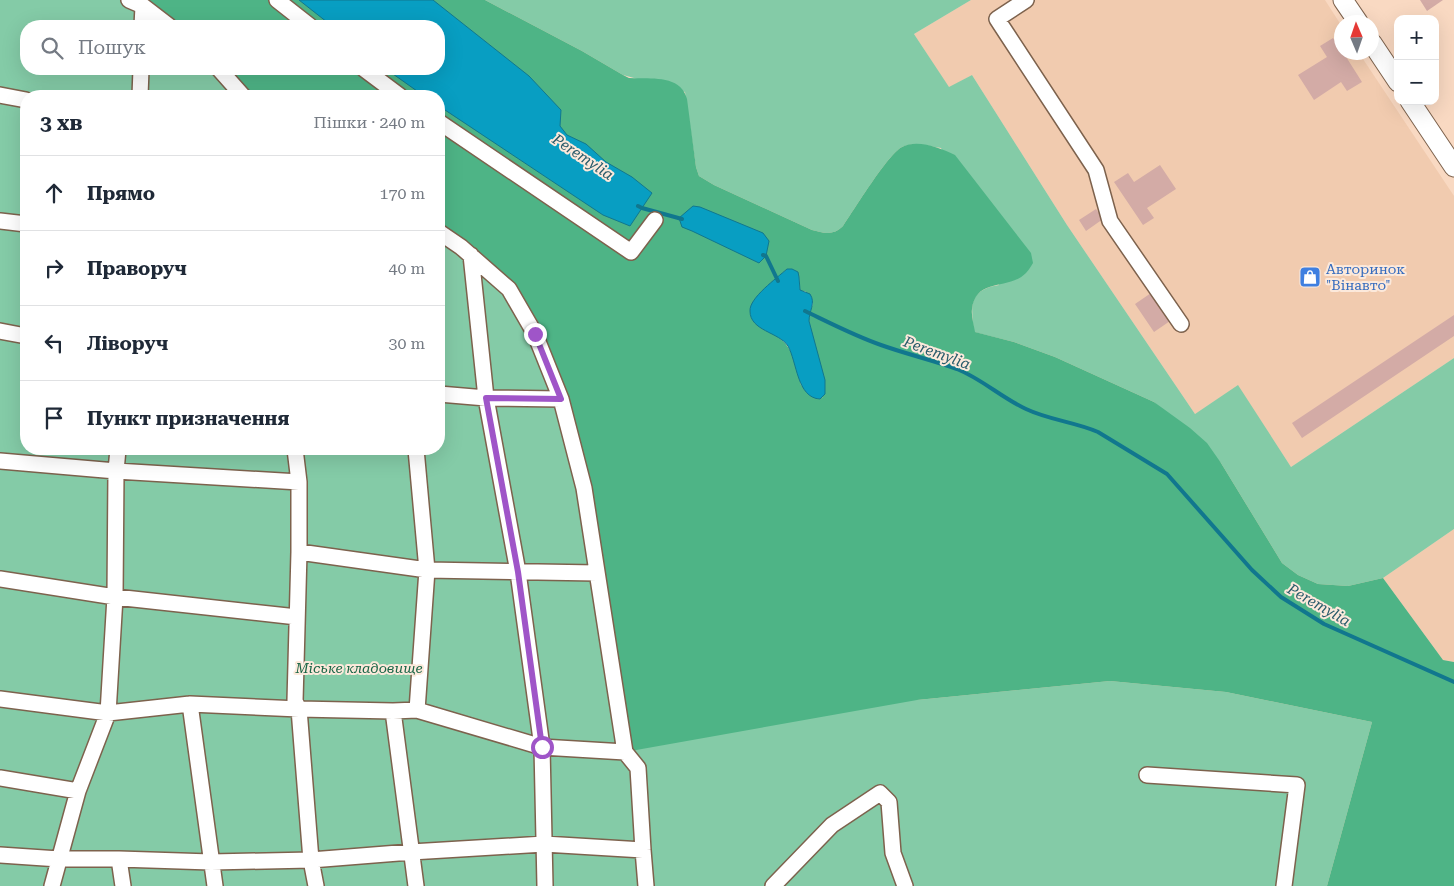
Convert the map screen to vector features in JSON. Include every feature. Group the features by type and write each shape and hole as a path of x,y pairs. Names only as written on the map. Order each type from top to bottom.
{"main road":[{"path":"1343,0 1353,15"},
{"path":"1379,54 1394,76"},
{"path":"1413,105 1454,167"}],"lane":[{"path":"129,0 143,6 161,20"},
{"path":"276,0 302,20"},
{"path":"1026,0 997,19 1096,170 1110,221 1181,324"},
{"path":"142,20 143,6"},
{"path":"140,90 141,75"},
{"path":"224,75 238,90"},
{"path":"372,75 392,90"},
{"path":"0,95 20,99"},
{"path":"445,126 631,252 655,220"},
{"path":"0,221 20,223"},
{"path":"445,236 471,255 509,289 535,334 561,399 584,488 625,752 638,768 646,886"},
{"path":"471,255 486,398 518,572 542,747 545,886"},
{"path":"0,331 20,335"},
{"path":"445,395 486,398 561,399"},
{"path":"52,886 78,791 108,713 115,597 117,455"},
{"path":"296,455 299,482 299,552 295,701 299,710 311,860 316,886"},
{"path":"417,455 427,570 417,710"},
{"path":"0,461 116,471 299,482"},
{"path":"299,552 427,570 597,573"},
{"path":"0,579 115,597 297,616"},
{"path":"0,699 108,713 190,704 299,710 417,710 542,747 625,752"},
{"path":"190,704 214,886"},
{"path":"393,711 416,886"},
{"path":"1147,775 1298,785 1284,886"},
{"path":"0,778 78,791"},
{"path":"773,886 832,825 880,793 888,802 893,853 905,886"},
{"path":"0,855 59,859 211,862 311,860 544,844 643,850"},
{"path":"119,859 123,886"}],"shaded area":[{"name":"Авторинок \"Вінавто\"","path":"971,0 1325,0 1335,15 1334,60 1364,60 1454,196 1454,358 1291,467 1238,386 1195,414 1067,225 972,75 949,88 914,34"},
{"path":"1454,529 1454,662 1443,660 1383,578"}],"green space":[{"name":"Міське кладовище","path":"0,0 129,0 160,20 20,20 20,75 224,75 238,90 20,90 20,455 445,455 445,236 461,247 917,700 1110,681 1226,692 1372,722 1327,886 0,886"},
{"path":"129,0 485,0 629,78 655,78 678,85 684,91 687,99 696,167 699,176 714,185 812,230 821,232 836,231 843,226 888,160 902,147 922,144 936,147 955,155 1031,253 1033,263 1026,273 1019,278 1011,282 986,288 980,292 975,299 972,309 975,332 1014,342 1055,357 1154,402 1207,443 1282,563 1298,575 1318,584 1348,586 1383,578 1443,660 1454,662 1454,886 1327,886 1372,722 1226,692 1110,681 917,700 625,752 561,399 509,289 445,237 445,90 238,90 224,75 445,75 445,20 160,20","holes":["787,269 799,277 800,291 805,291 813,304 809,313 809,321 823,397 817,399 801,385 792,353 785,343 776,335 765,330 754,300"]},
{"path":"485,0 971,0 914,34 949,87 972,75 1067,225 1195,414 1238,385 1291,467 1454,358 1454,529 1383,578 1348,586 1318,584 1298,575 1282,563 1221,463 1154,402 1055,357 1014,342 974,332 972,307 977,295 989,287 999,285 941,148 916,144 902,147 888,160 843,226 832,232 824,233 812,230 714,185 699,176 685,92 623,75 582,51"}],"water":[{"path":"299,0 433,0 529,76 561,110 560,126 567,135 586,144 606,162 632,177 652,193 630,226 603,215 445,110 445,90 416,90 394,75 445,75 445,20 324,20"},
{"path":"693,206 700,207 763,233 769,241 766,256 759,263 682,227 679,218"},
{"path":"787,269 798,272 800,290 810,294 812,297 809,321 825,380 825,394 820,399 812,397 802,386 791,353 784,341 760,327 751,318 750,311 754,300 764,288"}],"building":[{"path":"1420,0 1443,0 1427,11"},
{"path":"1333,38 1334,60 1348,60 1362,82 1347,91 1341,82 1314,100 1298,75 1327,57 1320,46"},
{"path":"1160,165 1176,189 1147,208 1154,218 1143,225 1114,182 1128,173 1134,182"},
{"path":"1096,209 1103,219 1086,231 1079,220"},
{"path":"1154,291 1173,319 1154,332 1135,304"},
{"path":"1454,315 1454,336 1302,438 1292,423"}],"waterway":[{"name":"Peremylia","path":"638,206 682,219"},
{"name":"Peremylia","path":"763,255 766,256 778,281"},
{"name":"Peremylia","path":"805,311 871,341 957,369 975,378 1017,405 1035,413 1098,432 1167,474 1252,570 1281,597 1324,624 1454,682"}],"place":[{"name":"Авторинок \"Вінавто\"","path":"1310,277"}],"route":[{"path":"535,334 561,399 486,398 518,572 542,747"}]}
